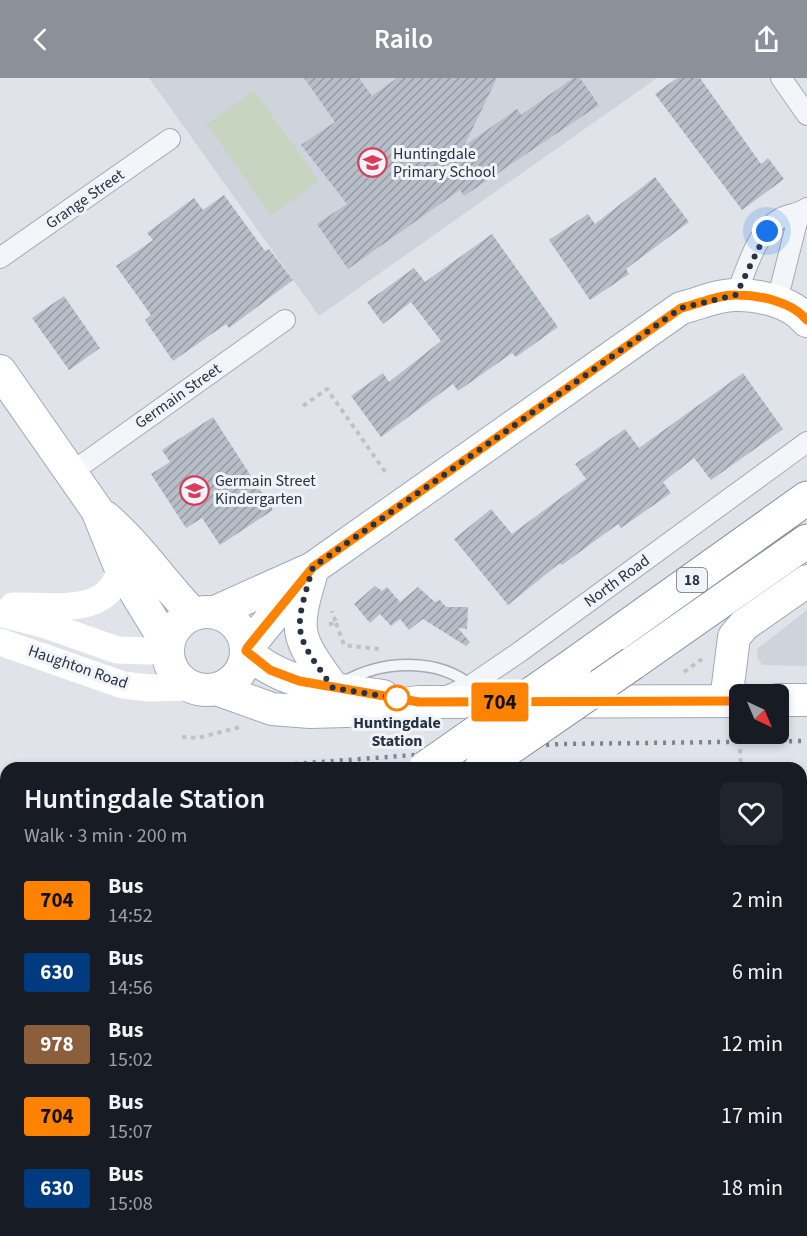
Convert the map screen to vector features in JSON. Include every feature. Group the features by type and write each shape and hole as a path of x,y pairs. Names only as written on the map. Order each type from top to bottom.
{"highway":[{"name":"18","path":"433,762 807,498"},
{"name":"18","path":"490,762 807,541"}],"main road":[{"path":"167,646 172,632 204,613 313,567 681,308 736,295 777,301 801,313 807,321"},
{"path":"0,371 98,510 120,567 167,646 172,669 181,680 204,688 230,683 240,673 247,650 313,567"},
{"path":"98,510 124,533 165,586 204,613 231,620 241,629 247,650"},
{"path":"313,567 301,608 299,632 309,655 333,688"},
{"path":"733,684 734,637 744,625 807,580"},
{"name":"Haughton Road","path":"247,650 262,665 280,674 333,688 419,702"},
{"name":"Haughton Road","path":"204,688 272,709 309,712 347,711 480,694 729,701"},
{"path":"789,700 807,700"}],"street":[{"path":"781,78 807,115"},
{"name":"Grange Street","path":"0,258 170,139"},
{"path":"736,295 767,231 779,219 803,211"},
{"path":"777,301 803,211"},
{"name":"Germain Street","path":"72,472 285,320"},
{"name":"North Road","path":"480,694 807,442"},
{"path":"0,606 72,606 91,603 110,590 120,567"},
{"name":"Haughton Road","path":"0,613 46,625 117,650 150,651 167,646"},
{"name":"Haughton Road","path":"0,642 123,685 148,688 204,688"}],"lane":[{"path":"333,688 361,674 397,666 440,669 480,694"}],"path":[{"path":"303,406 327,389 386,473"},
{"path":"740,749 741,762"}],"shaded area":[{"name":"Huntingdale Primary School","path":"149,78 657,78 319,316"},
{"path":"807,610 807,666 762,665 757,657 758,648"}],"green space":[{"path":"254,91 319,181 271,215 207,124"}],"building":[{"path":"304,78 359,78 372,96 397,78 497,78 464,146 517,109 521,115 573,78 580,78 599,105 464,196 460,190 348,269 317,224 347,204 301,145 335,122"},
{"path":"677,78 700,78 761,164 768,158 784,179 742,210 655,94"},
{"path":"655,177 689,222 626,269 629,274 590,300 549,240 588,214 595,224"},
{"path":"224,195 265,251 269,249 293,280 229,328 226,324 173,361 145,320 151,315 116,266 153,240 147,233 194,198 203,210"},
{"path":"492,234 558,327 516,357 512,353 458,391 453,384 381,437 351,396 383,373 389,382 441,341 411,302 383,324 367,302 414,268 425,282"},
{"path":"64,296 100,348 69,370 32,318"},
{"path":"743,373 783,429 711,480 694,458 663,482 671,493 621,528 618,524 562,565 560,563 508,605 454,539 491,509 512,534 586,479 575,464 625,429 639,448"},
{"path":"213,417 273,510 220,545 202,518 186,528 151,474 170,462 162,450"},
{"path":"375,586 382,591 387,587 400,602 418,587 435,602 440,600 446,607 468,607 467,629 458,628 470,642 466,646 423,619 409,630 400,619 391,626 380,614 370,623 354,604"}],"railway":[{"path":"321,762 560,744 807,741"}],"bus line":[{"name":"704","path":"729,701 419,702 299,681 270,670 246,651 313,567 681,308 736,295 777,301 801,313 807,320"}],"place":[{"name":"Huntingdale Primary School","path":"372,163"},
{"name":"Germain Street Kindergarten","path":"194,490"},
{"name":"Huntingdale Station","path":"397,698"}],"route":[{"path":"397,698 402,699 333,688 309,655 301,638 299,620 313,567 681,308 736,295 757,246 767,231"}]}
